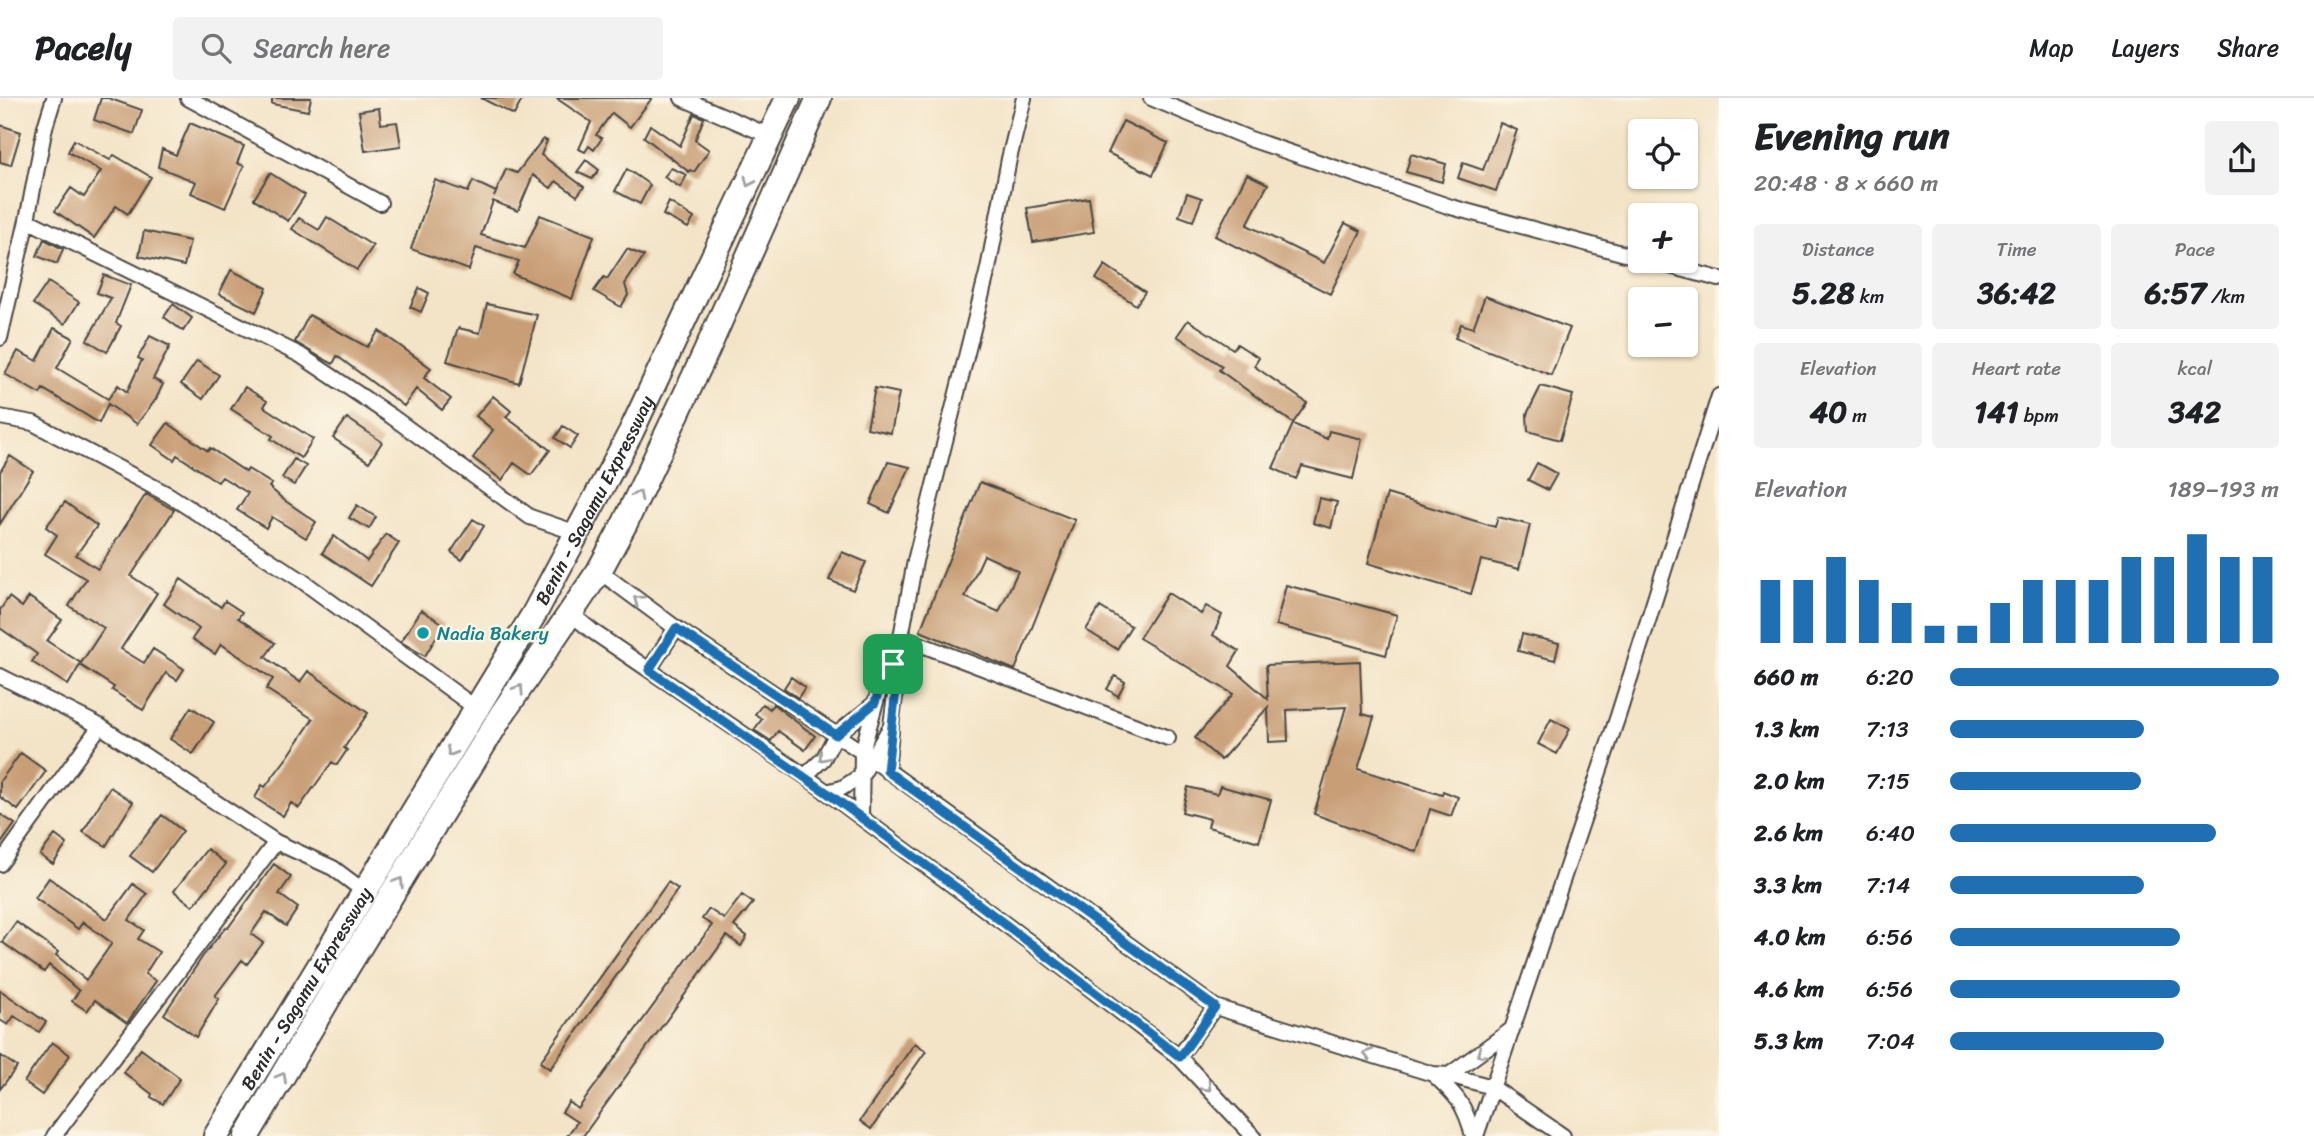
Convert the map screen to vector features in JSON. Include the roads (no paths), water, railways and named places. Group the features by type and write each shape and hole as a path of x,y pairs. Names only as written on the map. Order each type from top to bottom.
{"highway":[{"name":"Benin - Sagamu Expressway","path":"216,1136 534,614 631,432 788,98"},
{"path":"247,1136 502,714 599,570 625,523 706,352 819,98"}],"street":[{"path":"0,338 45,127 54,98"},
{"path":"188,98 380,203"},
{"path":"682,98 770,136"},
{"path":"861,817 862,775 875,703 881,683 893,664 901,637 915,561 988,269 1009,159 1024,98"},
{"path":"1151,98 1250,139 1451,208 1628,255"},
{"path":"27,220 300,355 391,416 530,517 577,533"},
{"path":"1696,273 1719,279"},
{"path":"1475,1136 1618,716 1719,396"},
{"path":"0,417 33,422 169,495 301,580 477,709"},
{"path":"599,570 676,628 867,756 1215,1007 1433,1074 1449,1075 1492,1087 1563,1136"},
{"path":"569,612 592,631 805,776 1180,1057 1253,1136"},
{"path":"649,670 676,628"},
{"path":"901,637 1168,738"},
{"path":"887,771 896,689 893,664"},
{"path":"0,676 100,726 276,842 333,869 365,892"},
{"path":"805,776 823,759 836,735 875,703"},
{"path":"0,864 100,726"},
{"path":"867,756 891,726"},
{"path":"826,792 842,788 862,775"},
{"path":"54,1136 276,842"},
{"path":"1180,1057 1215,1007"},
{"path":"1449,1075 1513,1030"},
{"path":"1433,1074 1456,1095 1475,1136"}],"place":[{"name":"Nadia Bakery","path":"423,633"}]}
